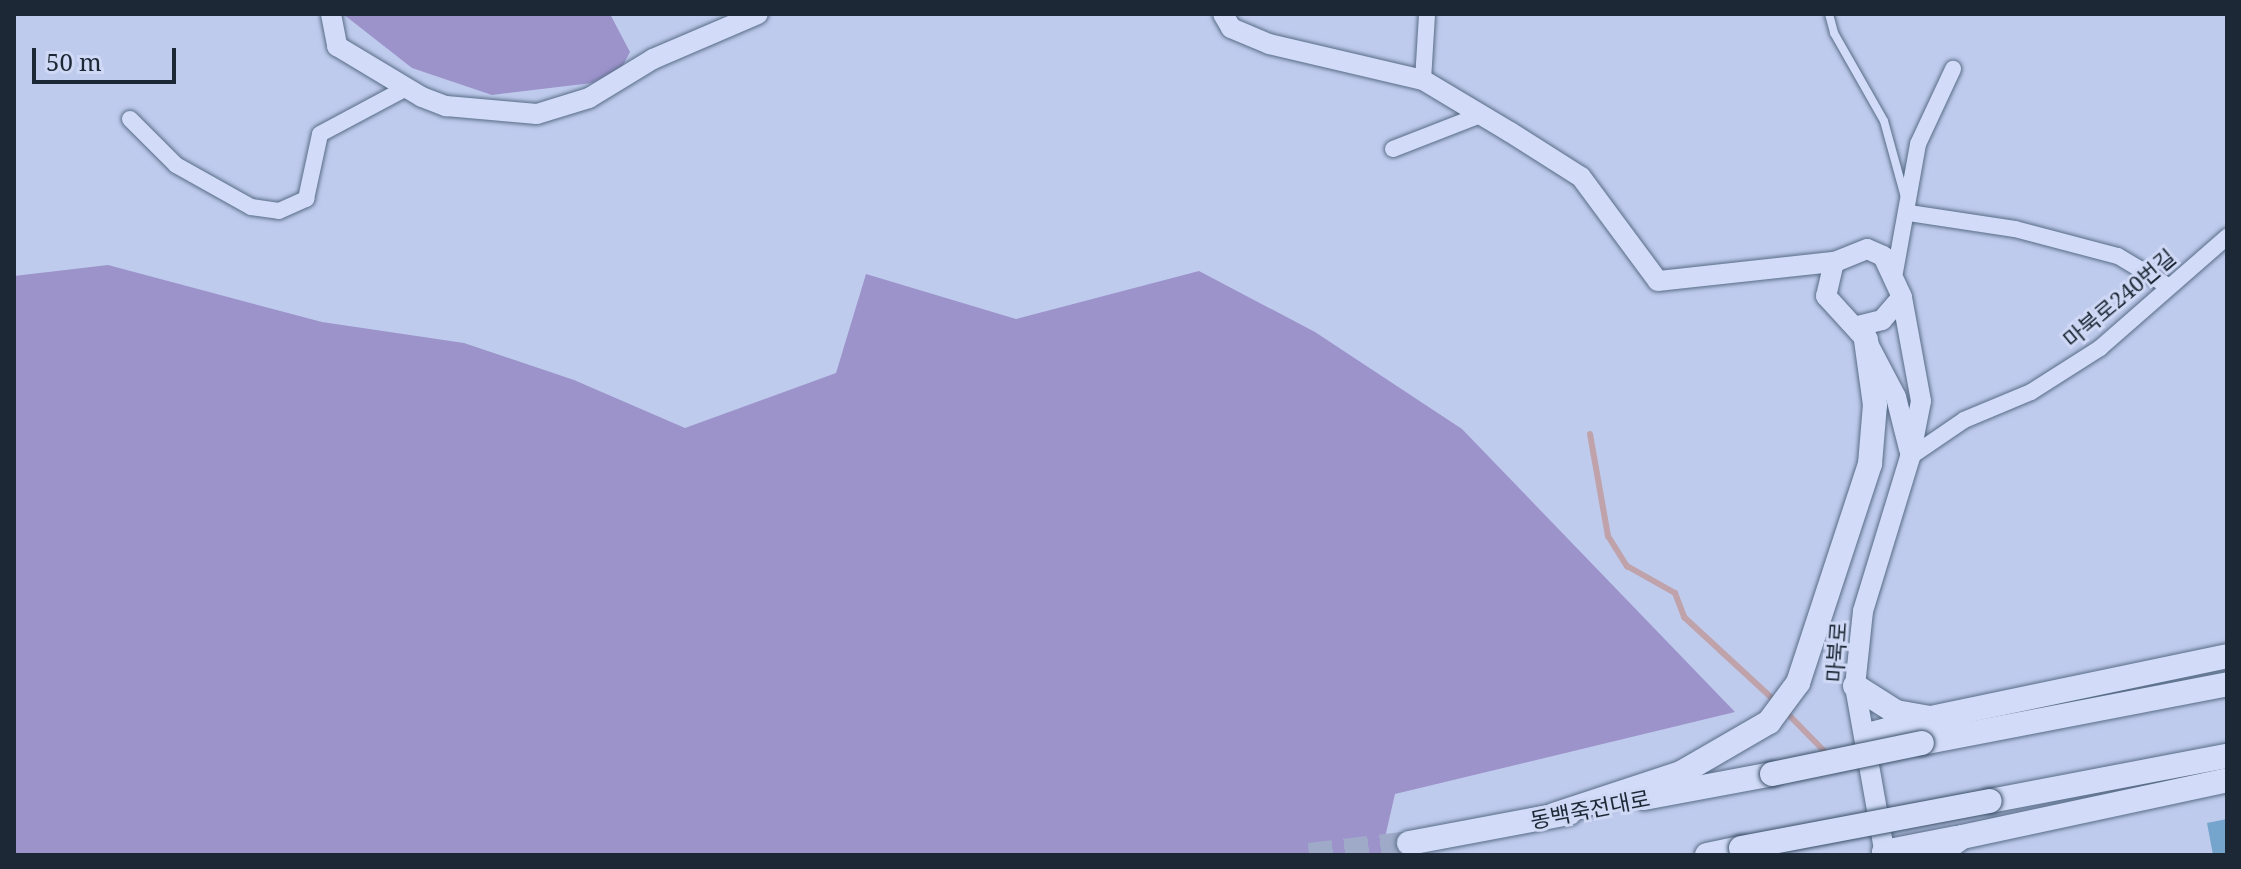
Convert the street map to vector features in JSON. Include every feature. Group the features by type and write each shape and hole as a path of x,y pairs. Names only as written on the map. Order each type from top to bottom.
{"main road":[{"path":"1554,815 1681,773 1769,722 1798,683 1870,464 1875,405 1862,333"},
{"path":"1867,735 1931,718 2227,656"},
{"name":"동백죽전대로","path":"1409,843 2227,684"},
{"path":"1855,686 1896,712 1931,718"},
{"path":"1707,855 2227,756"},
{"path":"1885,854 2227,780"},
{"path":"1938,855 1962,837"}],"street":[{"path":"330,15 337,46 406,88 446,106 537,114 589,98 653,59 758,14"},
{"path":"1223,14 1231,28 1269,44 1423,80 1581,177 1658,281 1834,262 1867,249 1883,256 1895,272 1902,297 1882,320 1862,333"},
{"path":"1423,80 1427,14"},
{"path":"1895,272 1909,213 1918,144 1953,69"},
{"path":"130,119 176,165 251,207 279,211 306,199 320,134 406,88"},
{"path":"1393,149 1480,115"},
{"path":"1909,213 2015,229 2118,256 2168,286"},
{"name":"마북로240번길","path":"1910,457 1964,420 2031,392 2100,348 2227,237"},
{"path":"1834,262 1826,296 1839,315 1862,333 1896,397 1910,457"},
{"name":"마북로","path":"1885,854 1867,735 1855,686 1863,611 1910,457 1921,401 1902,297"}],"lane":[{"path":"1829,14 1834,33 1884,121 1909,213"}],"shaded area":[{"path":"343,14 610,14 630,52 622,67 592,83 492,95 412,68"},
{"path":"108,265 322,322 464,343 574,380 685,428 836,373 866,274 1016,319 1199,271 1315,332 1462,429 1735,712 1395,794 1381,855 14,855 14,276"}],"building":[{"path":"2227,819 2227,855 2213,855 2207,823"}],"waterway":[{"path":"1590,434 1608,536 1627,566 1675,593 1684,617 1776,702"},
{"path":"1784,710 1829,756"}],"tunnel":[{"path":"1309,855 1409,843"}]}
